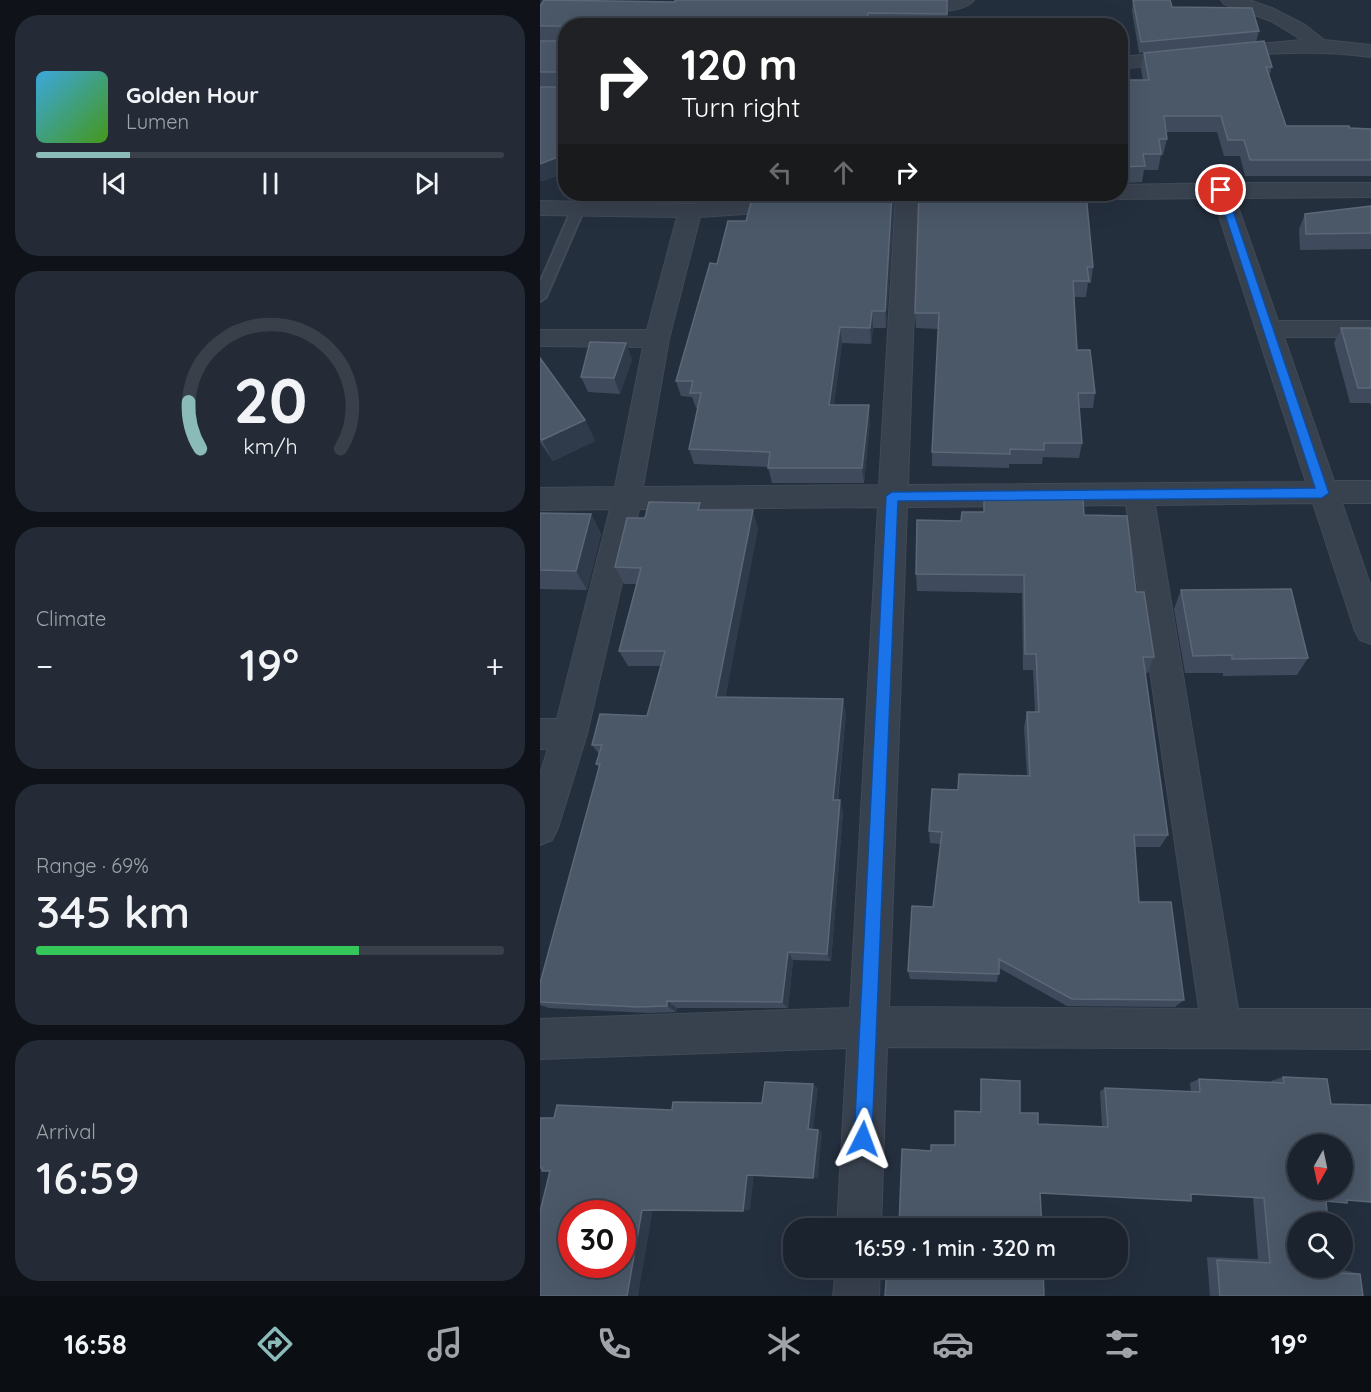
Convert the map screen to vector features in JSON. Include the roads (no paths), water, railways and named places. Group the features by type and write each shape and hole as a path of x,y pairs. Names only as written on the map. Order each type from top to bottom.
{"street":[{"path":"883,5 949,5 962,3 965,0"},
{"path":"1230,0 1277,16 1301,30 1318,45"},
{"path":"1128,62 1318,45 1371,51"},
{"path":"1221,190 1322,493 1371,630"},
{"path":"1128,192 1371,190"},
{"path":"859,1218 907,201"},
{"path":"540,208 690,212 816,203"},
{"path":"540,828 555,734 627,500 657,339 690,212"},
{"path":"1268,329 1371,329"},
{"path":"540,338 657,339"},
{"path":"540,500 1371,492"},
{"path":"1139,494 1222,1030"},
{"path":"540,1039 868,1027 1371,1029"},
{"path":"856,1296 857,1278"}],"lane":[{"path":"540,297 578,209"}]}
